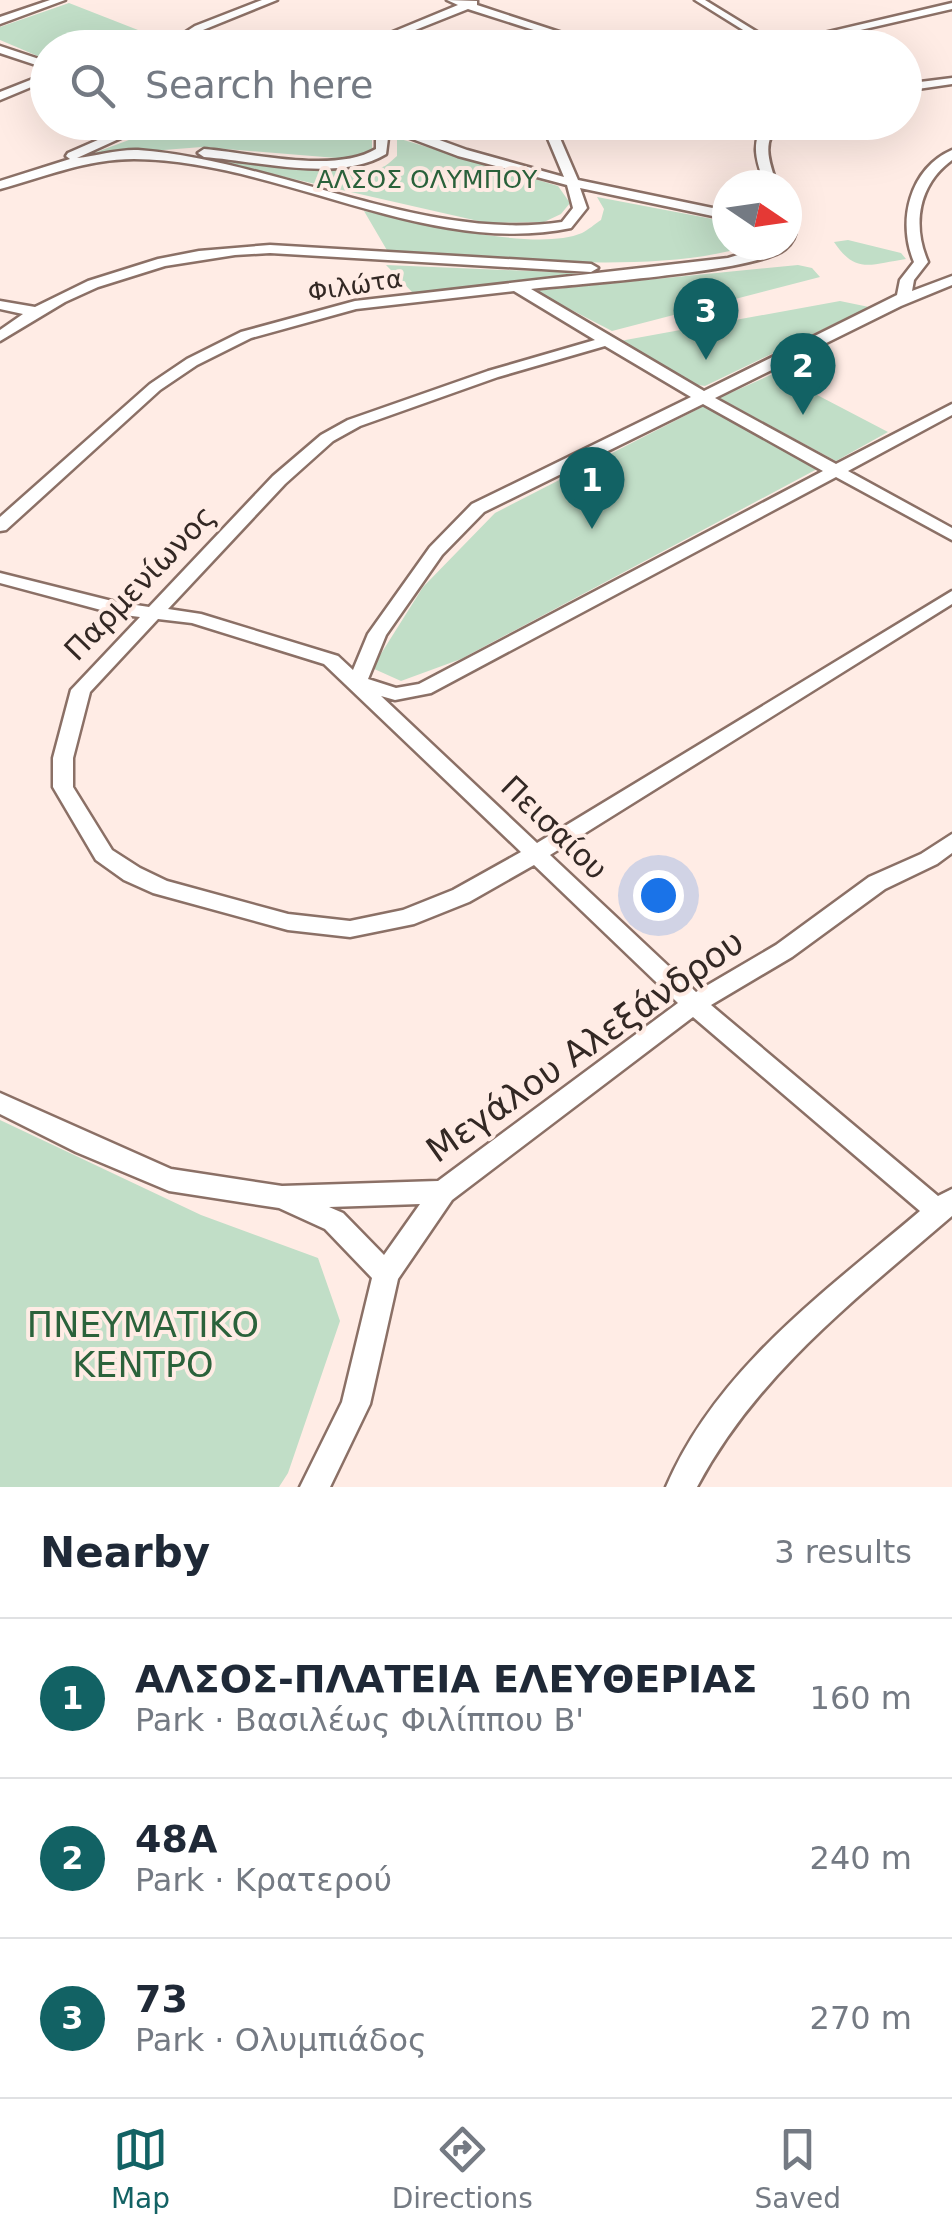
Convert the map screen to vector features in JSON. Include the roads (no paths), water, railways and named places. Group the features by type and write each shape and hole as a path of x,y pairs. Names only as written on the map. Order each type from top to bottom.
{"street":[{"path":"0,21 60,0"},
{"path":"202,30 272,0"},
{"path":"452,0 547,30"},
{"path":"405,30 483,0"},
{"path":"699,0 747,30"},
{"path":"845,30 952,6"},
{"path":"0,49 30,60"},
{"path":"922,86 952,82"},
{"path":"0,96 30,84"},
{"path":"58,166 106,140"},
{"path":"0,185 58,166 130,154 225,154 353,164 374,158 382,150 382,140"},
{"path":"420,140 572,183 712,212"},
{"path":"130,154 236,169 419,215 513,230 554,229 571,222 580,208 554,140"},
{"path":"760,140 767,170"},
{"path":"896,303 904,296 907,280 921,262 912,237 922,184 937,164 952,154"},
{"path":"0,337 90,287 159,263 251,250 638,272"},
{"name":"Φιλώτα","path":"0,526 155,387 234,340 336,308 740,260"},
{"path":"357,682 376,634 436,551 490,500 896,303 952,280"},
{"path":"517,287 702,397 952,535"},
{"path":"0,304 39,312"},
{"name":"Παρμενίωνος","path":"606,341 493,374 338,431 279,480 156,613 105,660 81,690 61,769 66,796 96,845 132,874 242,912 350,929 390,922 460,896 536,853 952,596"},
{"path":"0,578 116,608 194,618 298,648 331,660 357,682 395,694 424,690 952,409"},
{"name":"Πεισαίου","path":"357,682 694,1004 946,1206"},
{"name":"Μεγάλου Αλεξάνδρου","path":"0,1103 84,1145 169,1180 282,1197 443,1192 694,1004 784,952 877,883 929,859 952,842"},
{"path":"314,1487 356,1404 386,1275 443,1192"},
{"path":"282,1197 334,1221 386,1275"},
{"path":"681,1487 715,1426 760,1368 946,1206"}],"place":[{"name":"73","path":"706,360"},
{"name":"48Α","path":"803,415"},
{"name":"ΑΛΣΟΣ-ΠΛΑΤΕΙΑ ΕΛΕΥΘΕΡΙΑΣ","path":"592,529"}],"park label":[{"name":"ΑΛΣΟΣ ΟΛΥΜΠΟΥ","path":"427,179"},
{"name":"ΠΝΕΥΜΑΤΙΚΟ ΚΕΝΤΡΟ","path":"143,1345"}]}
